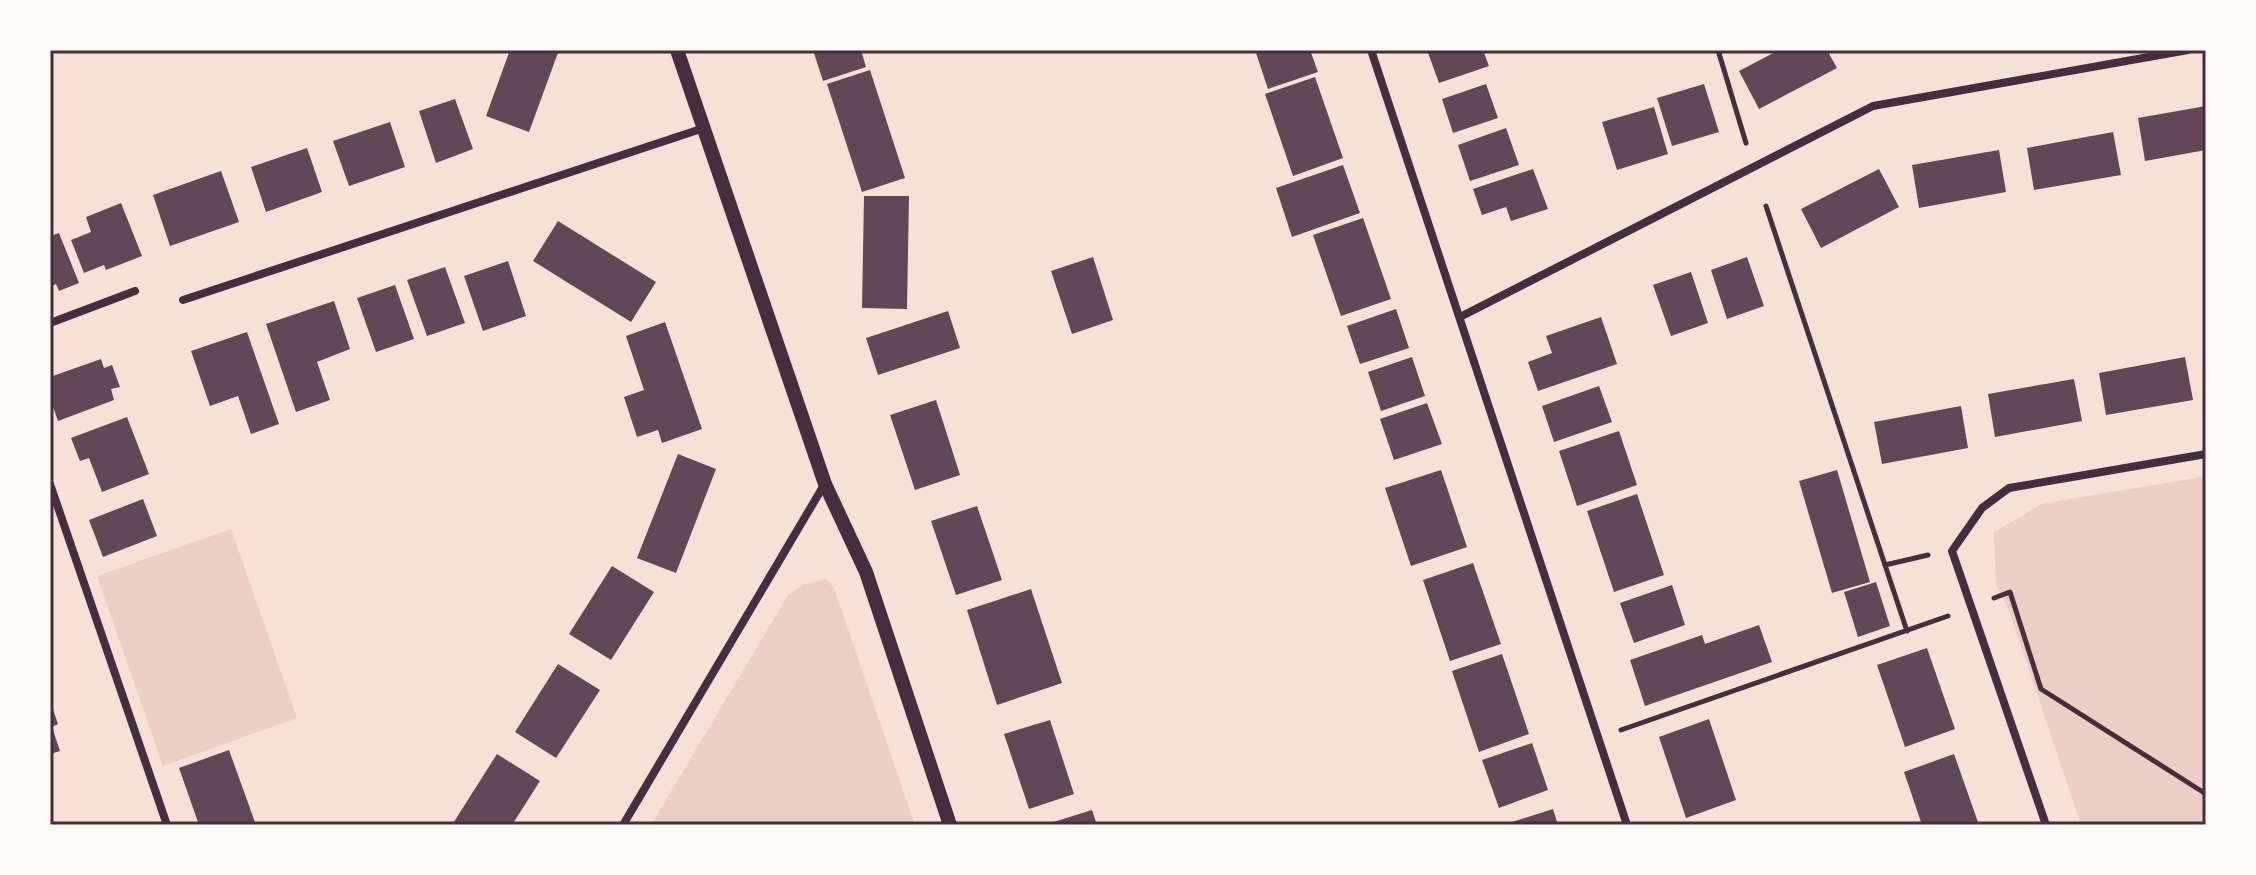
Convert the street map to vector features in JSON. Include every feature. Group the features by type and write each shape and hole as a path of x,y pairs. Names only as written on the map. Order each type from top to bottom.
{"street":[{"path":"677,50 825,484 866,572 950,825"},
{"path":"1371,50 1627,825"},
{"path":"1460,317 1873,106 2188,50"},
{"path":"183,300 704,128"},
{"path":"50,323 135,291"},
{"path":"2046,825 1952,551 1982,508 2009,488 2206,454"},
{"path":"50,484 167,825"},
{"path":"623,825 825,484"}],"path":[{"path":"1718,50 1746,143"},
{"path":"1766,206 1907,631"},
{"path":"1885,565 1937,554"},
{"path":"1598,739 2010,592 2041,689 2206,794"}],"shaded area":[{"path":"2206,476 2206,825 2081,825 2008,608 1996,584 1994,532 2042,504"},
{"path":"231,529 297,718 163,766 97,576"},
{"path":"826,579 834,588 915,825 651,825 788,595 805,584"}],"building":[{"path":"510,50 559,50 529,132 486,116"},
{"path":"813,50 861,50 866,67 823,81"},
{"path":"1255,50 1310,50 1318,72 1268,89"},
{"path":"1427,50 1483,50 1489,66 1439,83"},
{"path":"1779,50 1827,50 1837,68 1759,109 1739,71"},
{"path":"870,70 905,178 862,192 827,84"},
{"path":"1315,77 1343,158 1293,176 1265,94"},
{"path":"1486,84 1498,118 1453,133 1442,99"},
{"path":"1704,84 1719,132 1672,146 1657,98"},
{"path":"455,99 473,149 436,163 419,111"},
{"path":"2206,106 2206,150 2145,161 2138,118"},
{"path":"1654,107 1668,154 1617,170 1602,122"},
{"path":"390,122 405,167 349,186 333,141"},
{"path":"1506,128 1519,165 1470,181 1458,145"},
{"path":"2113,132 2121,175 2034,190 2027,148"},
{"path":"307,148 322,192 266,212 251,167"},
{"path":"1999,150 2006,192 1919,208 1912,165"},
{"path":"1343,165 1360,213 1292,237 1276,188"},
{"path":"1533,169 1548,209 1511,221 1506,207 1482,215 1473,189"},
{"path":"1879,169 1899,207 1821,248 1801,209"},
{"path":"221,171 239,222 170,246 153,195"},
{"path":"864,196 909,196 907,309 862,308"},
{"path":"121,203 142,256 106,270 104,265 84,273 71,240 91,232 86,217"},
{"path":"1363,218 1391,299 1341,316 1313,235"},
{"path":"558,221 656,282 631,322 533,261"},
{"path":"59,233 79,283 59,291 56,284 50,287 50,236"},
{"path":"1093,257 1113,320 1072,334 1051,271"},
{"path":"1747,257 1764,306 1727,319 1711,270"},
{"path":"508,261 526,316 483,331 464,276"},
{"path":"445,267 465,323 427,336 407,280"},
{"path":"1691,272 1708,323 1671,336 1653,285"},
{"path":"395,285 414,339 376,352 357,298"},
{"path":"334,301 350,349 317,362 330,400 296,412 266,324"},
{"path":"1396,309 1409,348 1360,364 1347,326"},
{"path":"948,311 960,348 878,375 866,338"},
{"path":"1601,317 1617,364 1538,391 1528,362 1552,353 1546,336"},
{"path":"665,322 702,429 662,443 658,430 637,437 624,397 644,390 626,336"},
{"path":"247,332 279,424 251,434 238,396 210,406 191,351"},
{"path":"1412,357 1425,396 1381,411 1368,372"},
{"path":"2185,357 2193,400 2106,415 2099,373"},
{"path":"101,359 104,368 112,365 120,387 111,389 114,400 58,421 50,398 50,377"},
{"path":"2074,379 2082,421 1995,437 1988,394"},
{"path":"1599,386 1612,422 1554,442 1542,406"},
{"path":"936,400 960,475 915,490 890,415"},
{"path":"1427,403 1442,444 1394,460 1380,419"},
{"path":"1961,406 1968,448 1882,464 1874,422"},
{"path":"127,417 149,474 102,492 89,458 80,461 71,438"},
{"path":"1619,431 1637,485 1577,506 1559,451"},
{"path":"678,454 716,469 676,573 637,558"},
{"path":"1441,470 1467,547 1411,566 1385,488"},
{"path":"1837,470 1870,582 1832,593 1799,481"},
{"path":"1637,494 1664,575 1614,592 1587,511"},
{"path":"143,499 157,536 103,557 89,520"},
{"path":"977,506 1002,580 956,595 931,521"},
{"path":"1473,563 1501,644 1450,661 1423,580"},
{"path":"612,566 654,592 611,660 569,634"},
{"path":"1876,582 1890,626 1858,637 1844,592"},
{"path":"1672,585 1685,625 1634,643 1620,603"},
{"path":"1031,589 1062,683 997,705 967,610"},
{"path":"1759,625 1772,662 1645,706 1630,660 1702,635 1705,644"},
{"path":"1927,648 1955,729 1905,747 1877,665"},
{"path":"1502,654 1529,734 1479,752 1452,671"},
{"path":"558,664 600,690 556,758 515,732"},
{"path":"50,701 58,724 52,727 60,751 50,754"},
{"path":"1709,719 1736,800 1686,818 1659,737"},
{"path":"1050,720 1074,794 1029,809 1004,734"},
{"path":"1532,743 1548,790 1499,808 1482,760"},
{"path":"229,750 256,825 199,825 179,768"},
{"path":"497,754 540,781 512,825 452,825"},
{"path":"1954,754 1979,825 1922,825 1904,772"},
{"path":"1553,809 1558,825 1506,825 1506,824"},
{"path":"1092,810 1097,825 1047,825 1047,824"}]}
